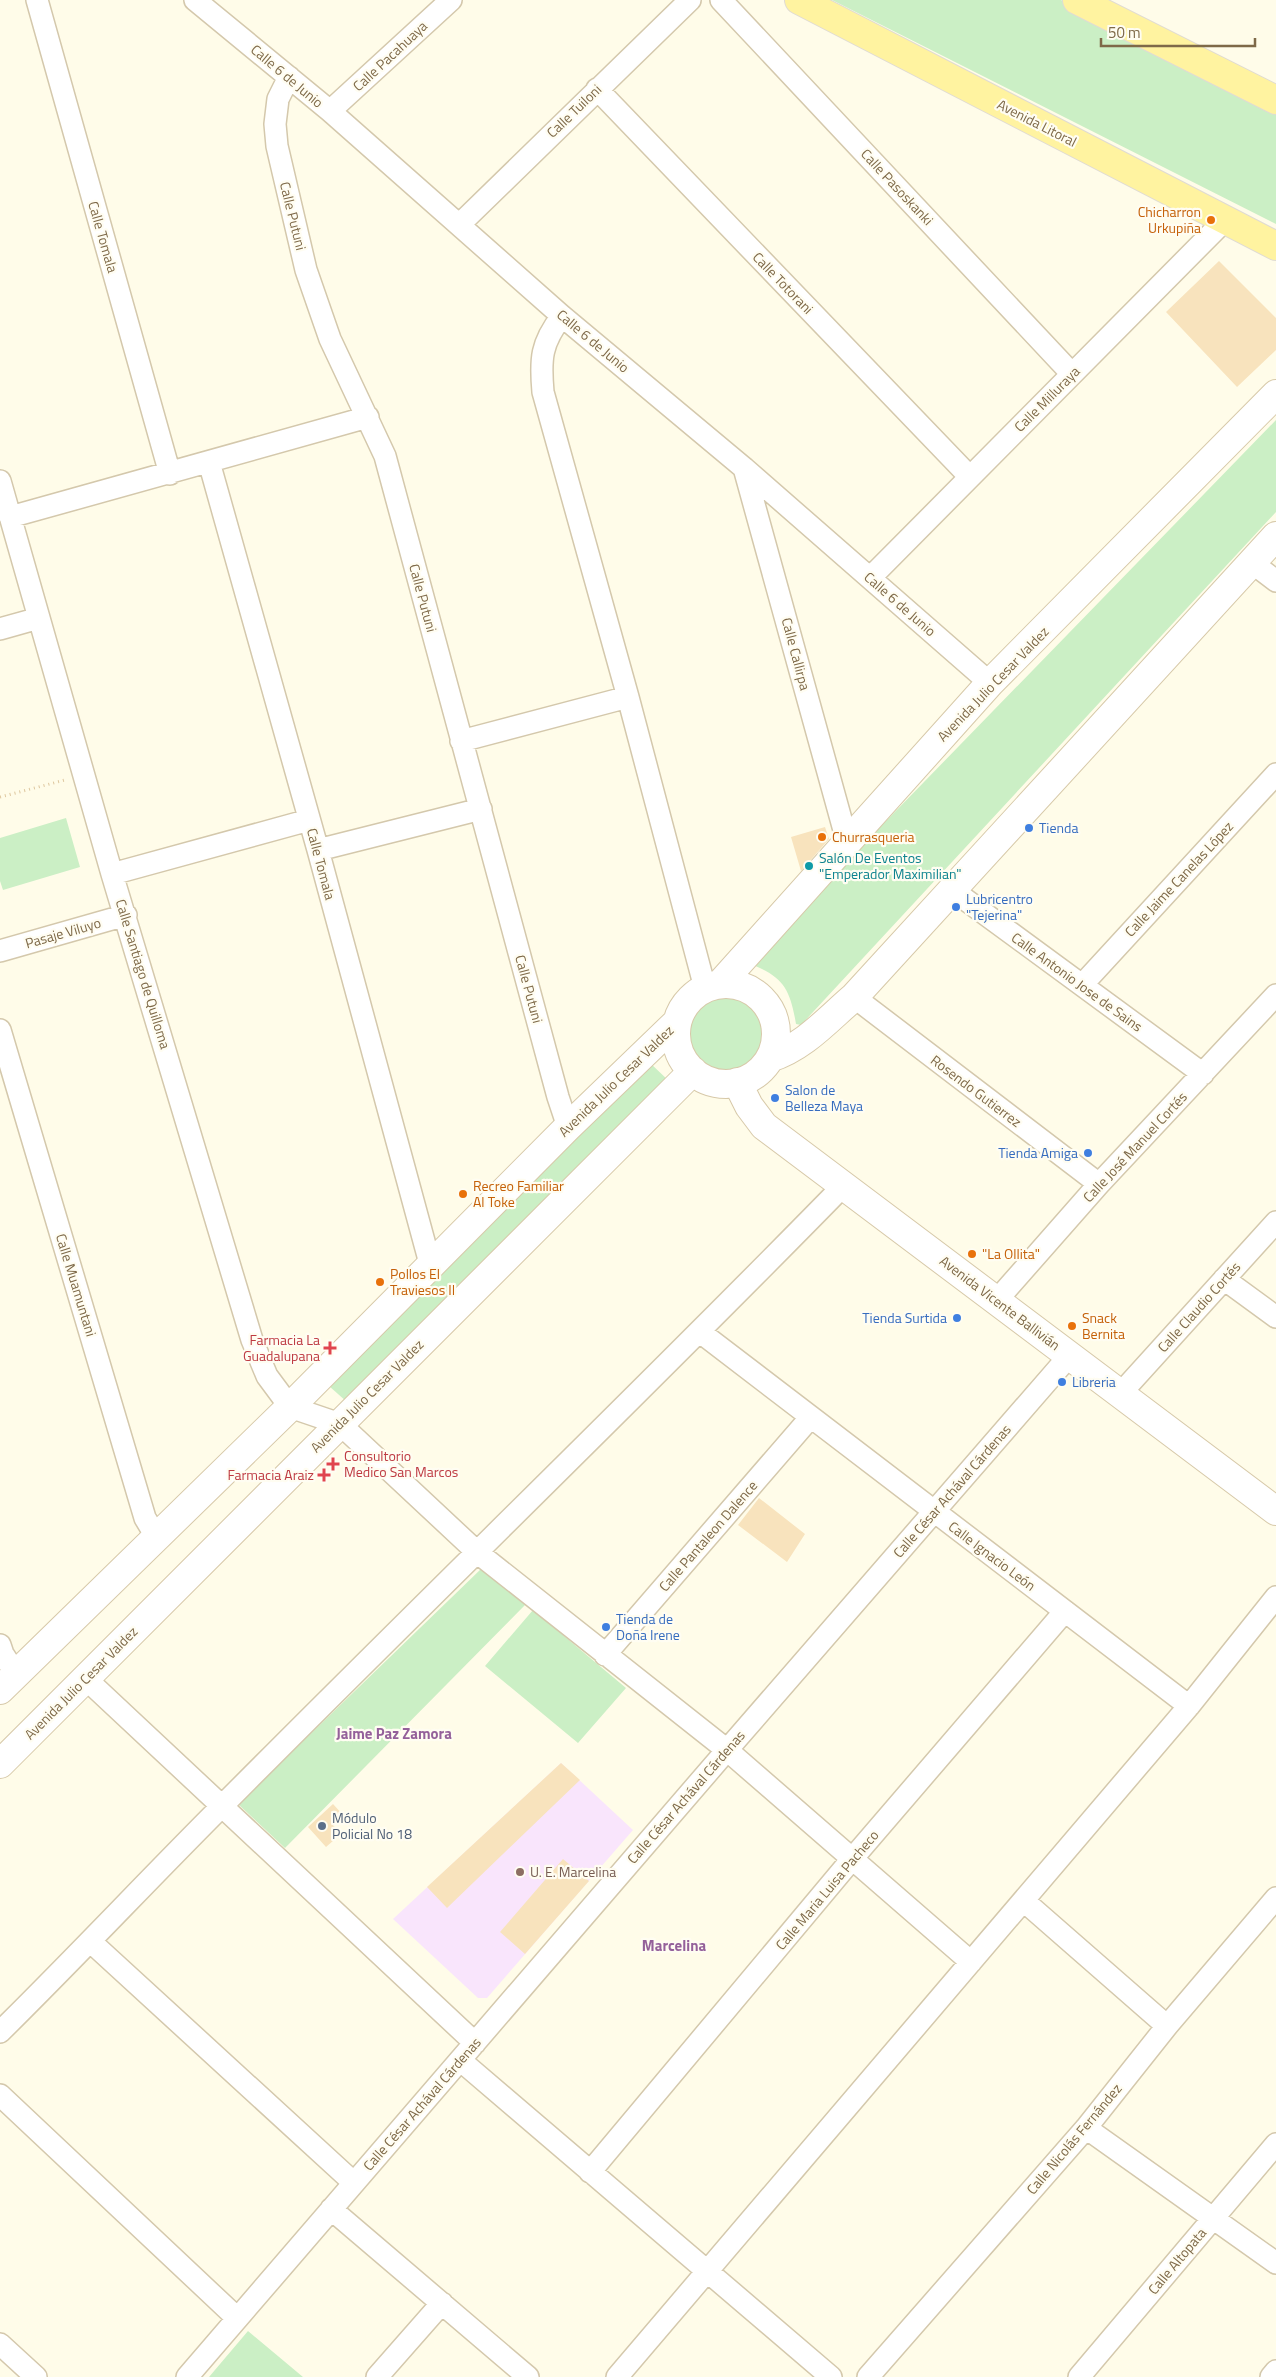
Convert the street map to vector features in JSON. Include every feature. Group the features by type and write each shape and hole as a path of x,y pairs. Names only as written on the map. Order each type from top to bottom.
{"main road":[{"name":"Avenida Litoral","path":"798,0 1276,246"},
{"path":"1077,0 1114,9 1276,100"},
{"name":"Avenida Julio Cesar Valdez","path":"713,986 990,683 1276,394"},
{"path":"770,1058 786,1053 802,1044 854,997 1250,562 1276,536"},
{"path":"736,985 750,990 763,1000 772,1012 776,1028 775,1043 770,1058 761,1069 750,1077 737,1082 714,1082 692,1071 681,1057 676,1040 677,1022 690,998 713,986 736,985"},
{"name":"Avenida Julio Cesar Valdez","path":"8,1682 290,1407 568,1127 677,1022"},
{"name":"Avenida Julio Cesar Valdez","path":"0,1764 692,1071"},
{"name":"Avenida Vicente Ballivián","path":"737,1082 749,1106 764,1126 1276,1511"}],"street":[{"name":"Calle Tomala","path":"37,0 170,474"},
{"name":"Calle 6 de Junio","path":"195,0 330,111 562,316 744,468 990,683"},
{"name":"Calle Tuiloni","path":"460,224 690,0"},
{"name":"Calle Pasoskanki","path":"721,0 1072,374"},
{"name":"Calle Pacahuaya","path":"330,111 439,3"},
{"name":"Calle Putuni","path":"289,77 278,98 275,124 276,146 306,270 330,339 385,456 558,1097 568,1127"},
{"name":"Calle Totorani","path":"597,89 970,477"},
{"name":"Calle Milluraya","path":"870,578 1225,220"},
{"path":"562,316 551,330 543,348 541,366 543,392 628,697 713,986"},
{"path":"10,517 170,474 368,417"},
{"name":"Calle Tomala","path":"209,462 318,850 431,1267"},
{"name":"Calle Callirpa","path":"744,468 847,841"},
{"name":"Calle Santiago de Quilloma","path":"0,481 112,874 126,915 252,1340 266,1376 290,1407"},
{"path":"1250,562 1276,581"},
{"path":"0,629 39,618"},
{"path":"461,741 628,697"},
{"name":"Calle Jaime Canelas López","path":"1082,985 1276,774"},
{"path":"318,850 481,809"},
{"path":"112,874 309,820"},
{"name":"Calle Antonio Jose de Sains","path":"951,890 1203,1074"},
{"name":"Pasaje Viluyo","path":"0,951 126,915"},
{"name":"Calle José Manuel Cortés","path":"996,1300 1099,1184 1276,996"},
{"name":"Rosendo Gutierrez","path":"854,997 1099,1184"},
{"name":"Calle Muamuntani","path":"0,1030 145,1518 157,1538"},
{"path":"0,2032 91,1942 222,1806 700,1332 844,1186"},
{"name":"Calle Claudio Cortés","path":"1121,1393 1276,1222"},
{"path":"1224,1279 1276,1317"},
{"name":"Calle Ignacio León","path":"700,1332 1189,1706"},
{"name":"Calle César Achával Cárdenas","path":"187,2377 726,1750 1070,1355"},
{"path":"290,1407 340,1424 478,1553 726,1750 971,1962"},
{"name":"Calle Pantaleon Dalence","path":"605,1655 810,1418"},
{"path":"617,2377 706,2270 1024,1901 1189,1706 1276,1597"},
{"name":"Calle Maria Luisa Pacheco","path":"590,2172 852,1859 1065,1611"},
{"path":"0,1645 8,1682"},
{"path":"85,1678 475,2042"},
{"name":"Calle Nicolás Fernández","path":"868,2377 1086,2128 1167,2026 1276,1898"},
{"path":"1024,1901 1167,2026"},
{"path":"91,1942 354,2183"},
{"path":"460,2060 831,2377"},
{"path":"0,2095 237,2318"},
{"path":"1086,2128 1276,2263"},
{"name":"Calle Altopata","path":"1079,2377 1276,2144"},
{"path":"331,2209 528,2377"},
{"path":"377,2377 442,2304"},
{"path":"0,2344 36,2377"},
{"path":"1271,2377 1276,2371"}],"path":[{"path":"0,797 84,775"}],"shaded area":[{"name":"U. E. Marcelina","path":"561,1763 633,1830 487,1998 478,1998 393,1919"}],"green space":[{"path":"832,0 1061,0 1276,110 1276,224"},
{"path":"1276,420 1276,512 801,1025 796,1024 791,1001 783,985 769,973 748,963"},
{"path":"66,818 80,867 3,890 0,881 0,838"},
{"path":"726,995 740,998 753,1006 761,1019 764,1033 761,1047 753,1060 740,1068 726,1071 712,1068 699,1060 691,1047 688,1033 691,1019 699,1006 712,998"},
{"path":"649,1062 670,1082 347,1402 329,1386"},
{"path":"481,1569 525,1605 285,1848 238,1804"},
{"path":"533,1610 626,1688 578,1743 485,1666"},
{"path":"248,2331 303,2377 209,2377"}],"building":[{"path":"1219,261 1276,318 1276,350 1237,387 1166,312"},
{"name":"Salón De Eventos \"Emperador Maximilian\"","path":"825,827 829,839 801,871 791,837"},
{"path":"759,1498 805,1534 787,1562 738,1525"},
{"path":"561,1763 580,1780 447,1908 427,1887"},
{"name":"Módulo Policial No 18","path":"333,1804 344,1816 333,1825 341,1834 326,1847 308,1827"},
{"path":"563,1859 589,1881 525,1954 500,1932"}],"place":[{"name":"Chicharron Urkupiña","path":"1211,220"},
{"name":"Tienda","path":"1029,828"},
{"name":"Churrasqueria","path":"822,837"},
{"name":"Salón De Eventos \"Emperador Maximilian\"","path":"809,866"},
{"name":"Lubricentro \"Tejerina\"","path":"956,907"},
{"name":"Salon de Belleza Maya","path":"775,1098"},
{"name":"Tienda Amiga","path":"1088,1153"},
{"name":"Recreo Familiar Al Toke","path":"463,1194"},
{"name":"\"La Ollita\"","path":"972,1254"},
{"name":"Pollos El Traviesos II","path":"380,1282"},
{"name":"Tienda Surtida","path":"957,1318"},
{"name":"Snack Bernita","path":"1072,1326"},
{"name":"Farmacia La Guadalupana","path":"330,1348"},
{"name":"Libreria","path":"1062,1382"},
{"name":"Consultorio Medico San Marcos","path":"333,1464"},
{"name":"Farmacia Araiz","path":"324,1475"},
{"name":"Tienda de Doña Irene","path":"606,1627"},
{"name":"Módulo Policial No 18","path":"322,1826"},
{"name":"U. E. Marcelina","path":"520,1872"}],"district":[{"name":"Jaime Paz Zamora","path":"394,1734"},
{"name":"Marcelina","path":"674,1946"}]}
